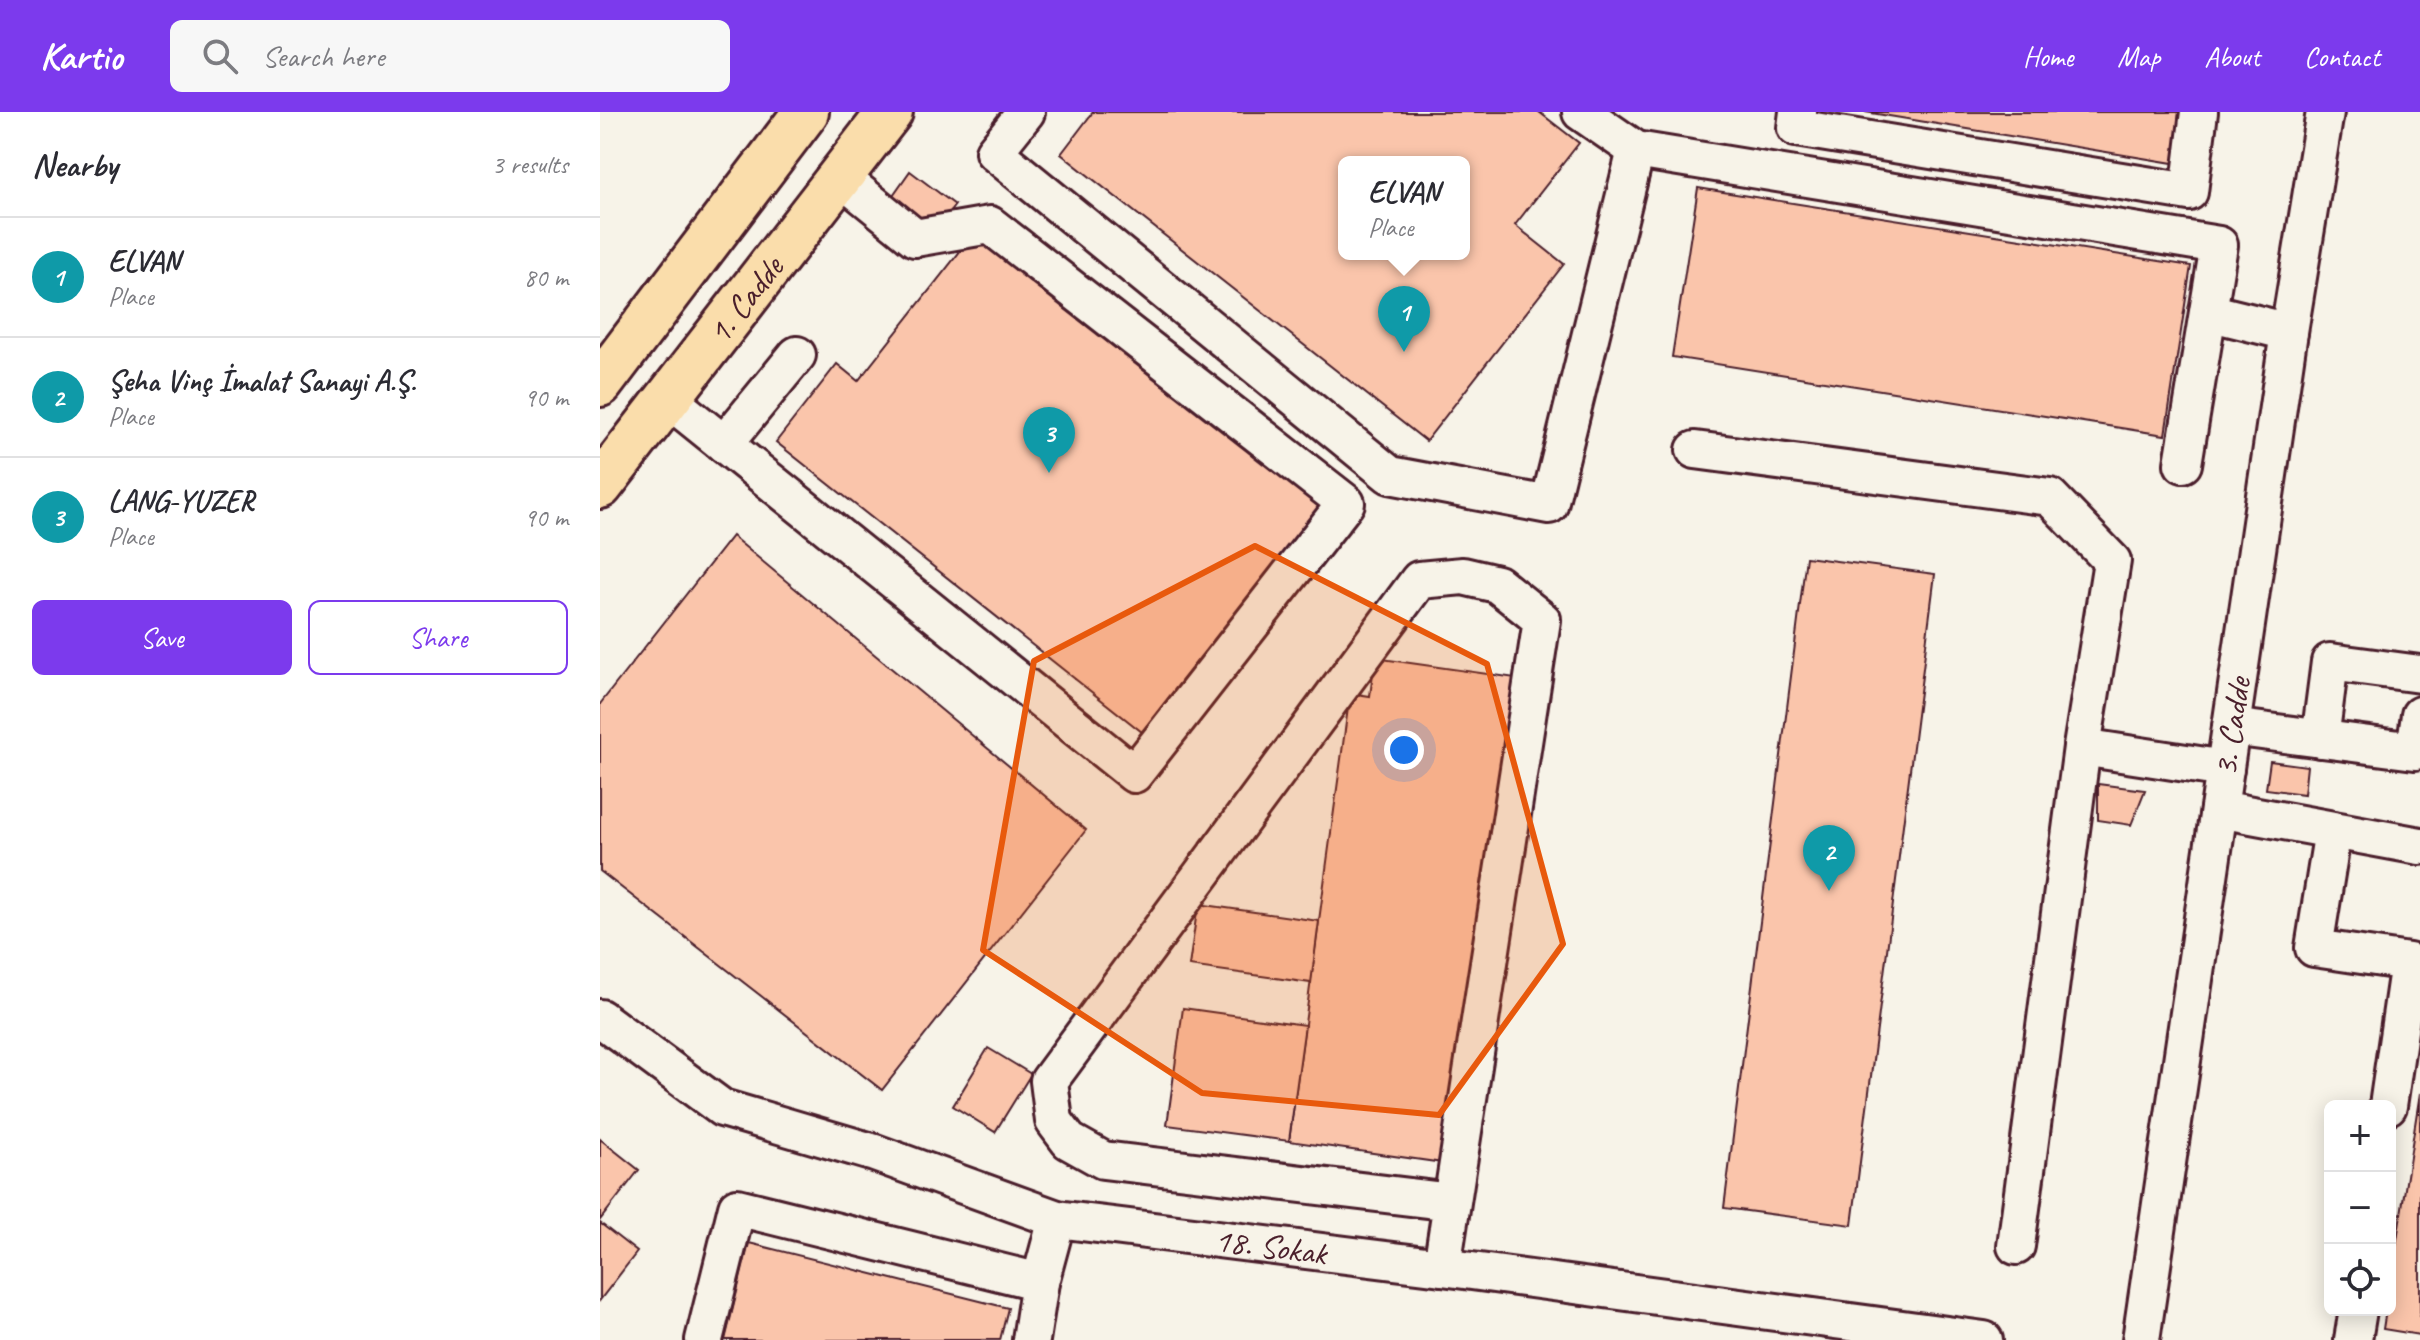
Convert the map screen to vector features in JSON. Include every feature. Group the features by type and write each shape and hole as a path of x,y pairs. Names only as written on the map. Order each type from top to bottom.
{"main road":[{"name":"1. Cadde","path":"600,384 806,112"},
{"name":"1. Cadde","path":"600,486 890,112"}],"street":[{"path":"1026,112 994,152 1390,475 1549,505 1636,150"},
{"path":"1581,112 1636,150 2219,245 2183,464"},
{"path":"1798,112 1796,128 2189,192 2199,112"},
{"name":"3. Cadde","path":"2141,1340 2289,332 2325,112"},
{"path":"668,399 1134,774 1346,503 990,225 915,238 840,177"},
{"path":"2208,312 2289,332"},
{"path":"724,444 797,355"},
{"path":"1695,450 2050,497 2112,561 2082,747 2016,1246"},
{"path":"1442,1267 1542,620 1497,584 1463,576 1419,580 1049,1081 1054,1121 1069,1141 1103,1160 1452,1202"},
{"path":"2320,739 2330,662 2420,674"},
{"path":"2231,727 2415,751 2420,718"},
{"path":"2082,747 2225,769"},
{"path":"2219,809 2420,846"},
{"path":"2333,830 2314,948 2409,962 2389,1100"},
{"name":"18. Sokak","path":"600,1018 722,1108 875,1153 1057,1219 1984,1340"},
{"path":"704,1340 737,1207 1040,1282"},
{"path":"1031,1340 1040,1282 1057,1219"},
{"path":"2353,1340 2357,1316"}],"highlighted area":[{"path":"1255,546 1487,664 1563,944 1439,1115 1202,1093 983,950 1034,661"}],"building":[{"path":"1093,112 1539,112 1579,143 1515,225 1564,264 1426,441 1061,154"},
{"path":"1865,112 2187,112 2179,164"},
{"path":"910,171 955,205 935,232 891,198"},
{"path":"1698,188 2191,266 2165,435 1672,357"},
{"path":"976,231 1321,504 1142,732 776,442 837,364 858,381"},
{"path":"732,536 1086,830 882,1090 600,871 600,704"},
{"path":"1806,557 1935,574 1852,1225 1724,1208"},
{"path":"1375,658 1516,678 1450,1164 1289,1141 1350,693 1370,696"},
{"path":"2270,761 2307,766 2304,794 2266,789"},
{"path":"2098,784 2145,790 2131,825 2098,820"},
{"path":"1198,904 1319,921 1311,983 1189,966"},
{"path":"1183,1008 1305,1025 1289,1141 1167,1125"},
{"path":"988,1048 1031,1074 995,1132 953,1106"},
{"path":"2420,1093 2420,1335 2383,1329 2385,1316 2396,1316 2396,1246"},
{"path":"600,1139 639,1170 600,1220"},
{"path":"600,1223 637,1252 600,1300"},
{"path":"749,1243 1008,1308 1000,1340 725,1340"}],"place":[{"name":"ELVAN","path":"1404,352"},
{"name":"LANG-YUZER","path":"1049,473"},
{"name":"Şeha Vinç İmalat Sanayi A.Ş.","path":"1829,891"}]}
